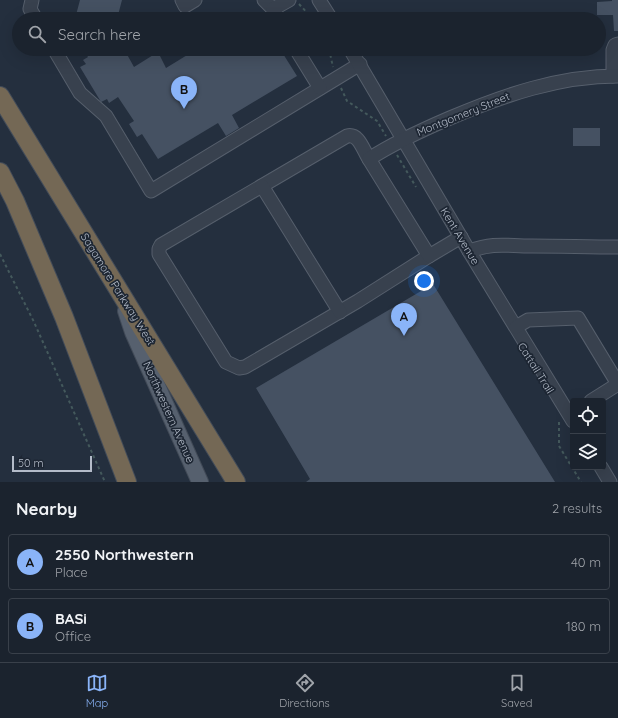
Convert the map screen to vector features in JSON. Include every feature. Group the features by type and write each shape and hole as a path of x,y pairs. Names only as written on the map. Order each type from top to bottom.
{"highway":[{"name":"Sagamore Parkway West","path":"0,96 122,298 148,336 236,482"},
{"path":"0,172 15,201 64,317 127,482"}],"main road":[{"name":"Northwestern Avenue","path":"122,298 133,332 200,482"}],"street":[{"path":"32,0 30,9 32,12"},
{"path":"182,0 185,6 195,0"},
{"path":"272,10 289,0"},
{"path":"318,0 326,12"},
{"path":"616,76 613,50 615,45 618,44"},
{"path":"58,56 80,93 106,116 151,191 360,64"},
{"path":"300,56 320,88"},
{"name":"Kent Avenue","path":"355,56 568,416"},
{"name":"Montgomery Street","path":"369,159 403,138 490,101 514,93 562,81 616,76"},
{"path":"429,256 356,136 352,134 161,245 158,249 159,254 226,362 239,368 245,367 340,312 461,237"},
{"path":"262,186 340,312"},
{"path":"469,251 487,245 502,244 521,246 618,247"},
{"path":"516,327 528,320 578,318 618,384 596,398"},
{"path":"603,470 610,482"}],"path":[{"path":"296,0 307,12"},
{"path":"330,56 332,65 347,102 377,121 418,190"},
{"path":"0,254 34,322 104,482"},
{"path":"568,416 559,446 581,482"}],"building":[{"path":"80,0 122,0 119,12 77,12"},
{"path":"618,0 618,31 614,31 613,15 606,15 606,12 597,12 597,2"},
{"path":"128,56 134,67 152,56 160,56 166,68 186,56 284,56 297,76 232,115 239,128 226,136 218,123 158,159 142,134 137,137 129,124 134,121 118,97 109,103 107,99 101,102 80,67 86,64 83,60 88,57"},
{"path":"573,128 600,128 600,146 573,146"},
{"path":"433,284 555,482 306,482 310,479 256,388"}],"place":[{"name":"BASi","path":"184,109"},
{"name":"2550 Northwestern","path":"404,336"}]}
